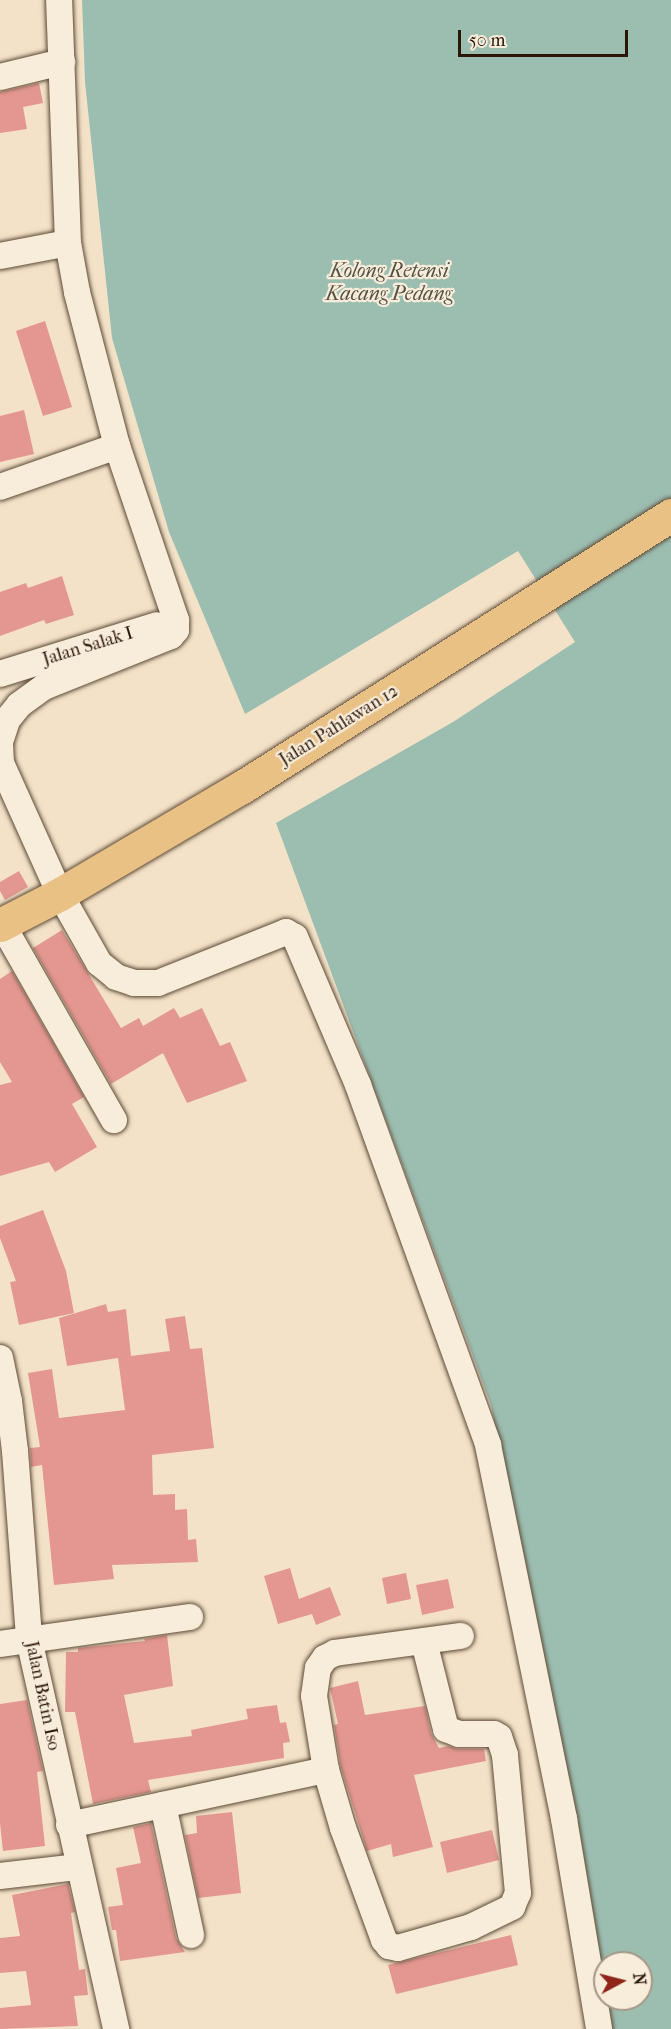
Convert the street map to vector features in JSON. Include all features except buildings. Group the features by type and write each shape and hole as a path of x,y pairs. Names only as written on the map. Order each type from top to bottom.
{"main road":[{"name":"Jalan Pahlawan 12","path":"1,924 60,894 242,787 671,515"}],"street":[{"path":"59,0 68,243 77,292 117,446 176,620 176,630 171,636 44,687 19,705 7,720 0,743 1,763 60,894 99,963 116,977 134,983 158,983 286,932 295,937 358,1085 488,1445 564,1820 599,2029"},
{"path":"0,77 62,62"},
{"path":"0,256 68,243"},
{"path":"0,487 117,446"},
{"name":"Jalan Salak I","path":"0,674 176,620"},
{"path":"1,924 114,1120"},
{"name":"Jalan Batin Iso","path":"0,1358 9,1401 15,1450 29,1639 78,1867 116,2029"},
{"path":"0,1644 190,1617"},
{"path":"424,1642 446,1729 451,1732 494,1734 499,1737 505,1755 515,1844 517,1900 512,1907 471,1927 399,1948 389,1946 384,1940 343,1828 326,1770 314,1696 318,1668 325,1658 335,1653 461,1636"},
{"path":"69,1825 326,1770"},
{"path":"164,1805 191,1935"},
{"path":"0,1876 78,1867"}],"water":[{"name":"Kolong Retensi Kacang Pedang","path":"82,0 671,0 671,2029 608,2029 605,2011 653,2011 653,1951 594,1951 525,1571 491,1405 276,823 453,722 575,642 518,551 245,714 169,532 112,338 85,82"}]}
